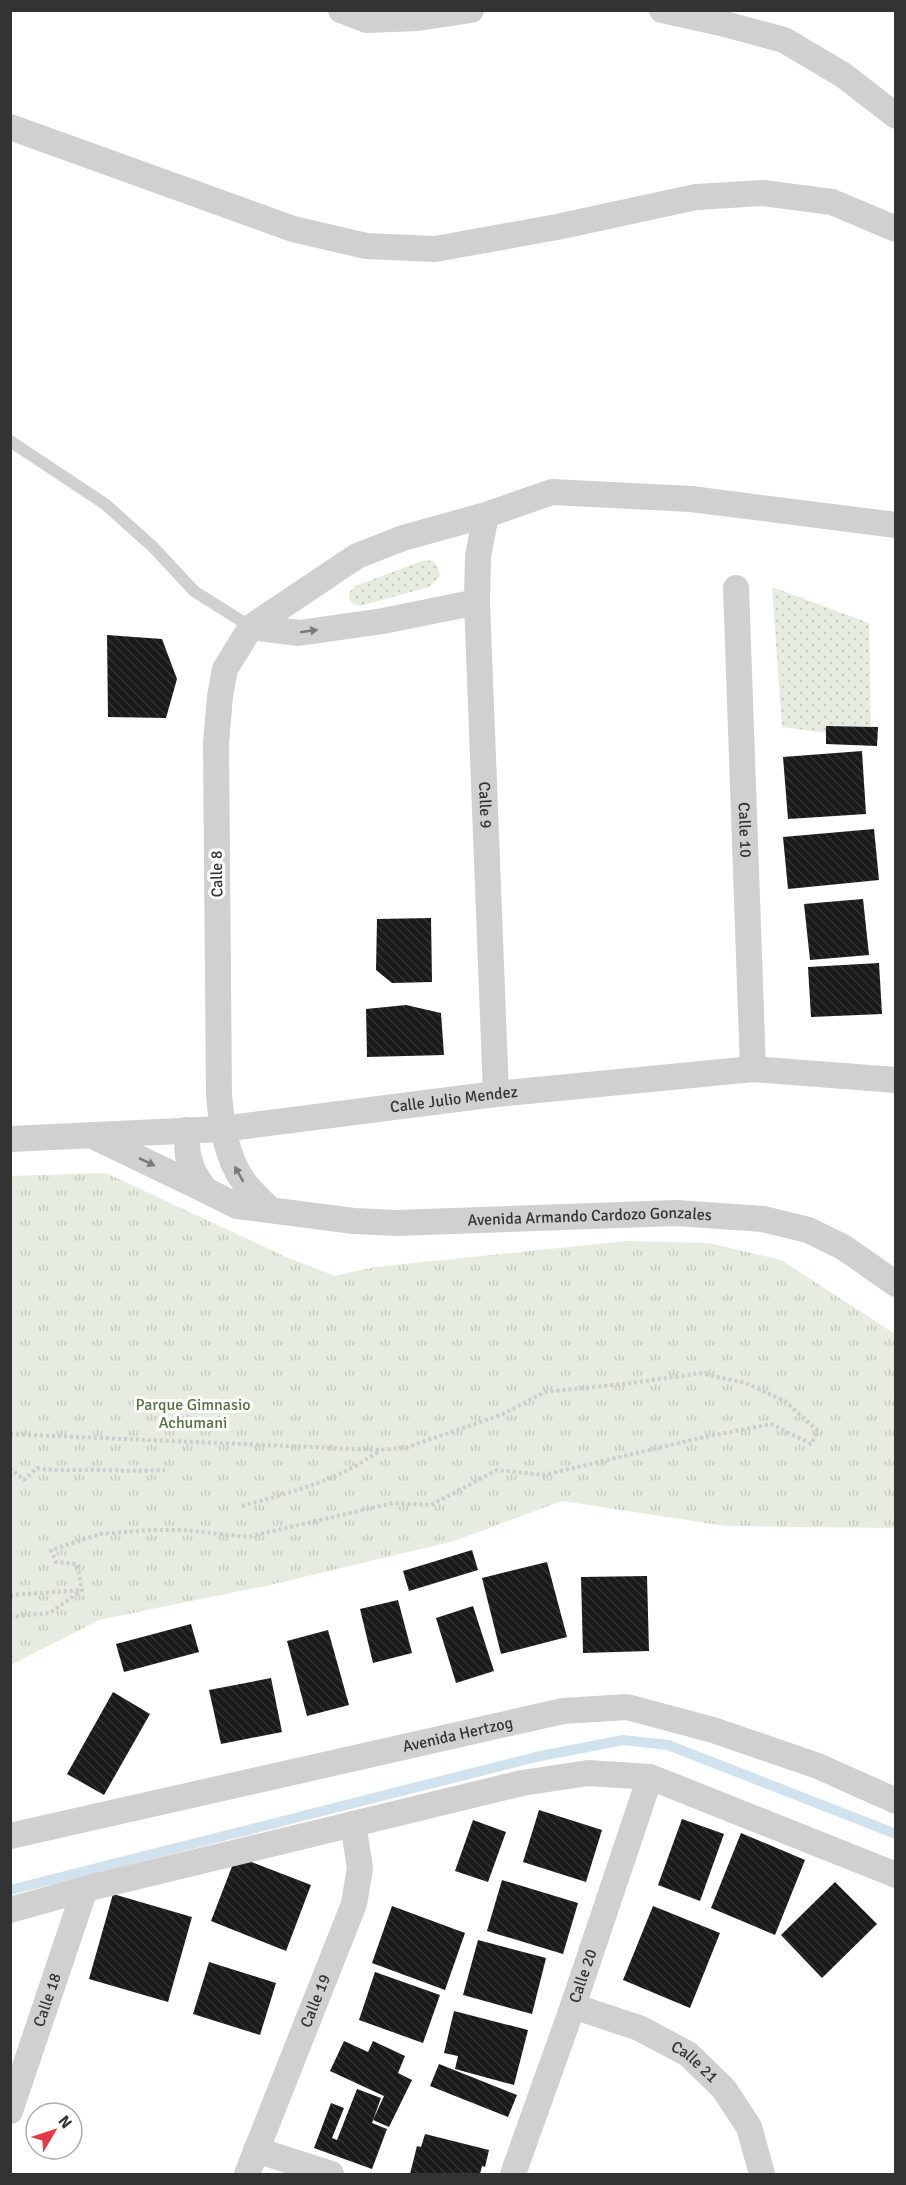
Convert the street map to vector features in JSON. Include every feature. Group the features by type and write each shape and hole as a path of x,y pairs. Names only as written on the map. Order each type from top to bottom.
{"street":[{"path":"341,10 367,20 418,18 471,10"},
{"path":"662,10 784,40 843,75 896,116"},
{"path":"10,127 293,228 366,246 435,249 557,227 696,197 764,193 832,202 896,230"},
{"path":"251,627 357,556 402,538 486,515 552,492 691,500 896,525"},
{"name":"Calle 9","path":"486,515 478,556 477,602 496,1094"},
{"name":"Calle 10","path":"736,588 753,1069"},
{"path":"251,627 299,633 383,621 477,602"},
{"name":"Calle 8","path":"222,1129 219,1096 216,743 225,669 251,627"},
{"name":"Calle Julio Mendez","path":"10,1139 94,1137 222,1129 496,1094 753,1069 896,1080"},
{"path":"222,1129 236,1169 244,1183 270,1210"},
{"path":"186,1130 188,1156 194,1173 205,1190"},
{"name":"Avenida Armando Cardozo Gonzales","path":"94,1137 237,1206 253,1210 270,1210 354,1221 397,1223 676,1213 763,1219 808,1230 843,1247 896,1284"},
{"name":"Avenida Hertzog","path":"10,1836 563,1711 627,1707 713,1730 818,1766 896,1801"},
{"path":"10,1910 85,1889 353,1824 544,1780 588,1773 650,1777 891,1877"},
{"name":"Calle 20","path":"513,2175 573,2007 650,1777"},
{"name":"Calle 19","path":"247,2175 354,1904 360,1868 353,1824"},
{"name":"Calle 18","path":"10,2111 85,1889"},
{"name":"Calle 21","path":"573,2007 639,2028 688,2054 724,2090 749,2127 762,2175"},
{"path":"256,2150 331,2175"}],"lane":[{"path":"10,441 105,504 153,548 194,591 251,627"}],"path":[{"path":"10,1434 380,1450 408,1447 493,1418 546,1392 700,1373 745,1383 785,1401 818,1431 811,1444 771,1424 700,1438 544,1475 497,1470 431,1505 393,1503 247,1537 184,1530 100,1534 51,1550 56,1562 77,1564 82,1590"},
{"path":"242,1506 321,1484 360,1465 380,1450"},
{"path":"10,1468 24,1480 37,1468 57,1471 165,1470"},
{"path":"10,1595 82,1590"},
{"path":"10,1617 50,1613 82,1590"}],"green space":[{"path":"425,560 433,561 440,576 429,587 360,606 350,600 349,593 355,586"},
{"path":"772,587 869,623 871,726 827,726 827,733 782,727"},
{"name":"Parque Gimnasio Achumani","path":"106,1173 286,1257 335,1276 375,1267 626,1241 709,1243 781,1260 895,1334 895,1528 726,1526 562,1501 454,1541 270,1585 99,1620 11,1665 11,1176"}],"building":[{"path":"107,635 162,639 177,679 166,718 108,717"},
{"path":"826,726 878,727 877,746 826,744"},
{"path":"862,751 866,814 788,819 783,757"},
{"path":"874,829 879,880 788,889 783,837"},
{"path":"863,899 869,955 810,960 804,904"},
{"path":"431,918 432,982 392,983 376,970 377,919"},
{"path":"879,963 882,1014 811,1017 808,967"},
{"path":"406,1005 441,1013 444,1055 367,1057 366,1009"},
{"path":"472,1550 478,1570 409,1591 403,1571"},
{"path":"547,1562 567,1637 501,1654 482,1578"},
{"path":"647,1576 649,1651 583,1653 581,1577"},
{"path":"398,1600 412,1653 373,1663 360,1609"},
{"path":"473,1606 494,1671 456,1683 436,1618"},
{"path":"191,1624 199,1652 124,1672 116,1644"},
{"path":"328,1630 349,1705 307,1716 287,1641"},
{"path":"271,1678 282,1732 221,1744 209,1690"},
{"path":"113,1692 150,1714 104,1795 67,1774"},
{"path":"539,1810 602,1830 586,1882 523,1862"},
{"path":"682,1819 724,1834 700,1901 658,1885"},
{"path":"473,1820 506,1832 488,1882 455,1871"},
{"path":"741,1833 805,1860 775,1935 711,1908"},
{"path":"236,1856 311,1885 286,1951 211,1921"},
{"path":"502,1880 578,1903 563,1954 487,1931"},
{"path":"835,1882 877,1924 822,1978 781,1935"},
{"path":"113,1894 192,1917 168,2002 89,1979"},
{"path":"392,1906 465,1933 445,1990 372,1963"},
{"path":"653,1906 720,1933 690,2008 623,1980"},
{"path":"478,1940 546,1958 532,2014 463,1995"},
{"path":"209,1962 276,1983 260,2035 193,2014"},
{"path":"375,1972 440,1995 423,2043 359,2020"},
{"path":"454,2011 528,2030 514,2085 455,2069 458,2056 444,2053"},
{"path":"344,2041 368,2052 373,2041 405,2056 398,2073 412,2080 389,2127 373,2120 384,2096 330,2071"},
{"path":"439,2064 517,2095 508,2117 430,2086"},
{"path":"357,2089 381,2098 372,2123 387,2129 372,2169 314,2148 331,2103 344,2108 332,2138 337,2140"},
{"path":"425,2134 489,2150 485,2167 482,2166 480,2174 410,2174 417,2146 421,2147"}],"waterway":[{"path":"10,1890 536,1757 623,1740 668,1745 896,1834"}]}
